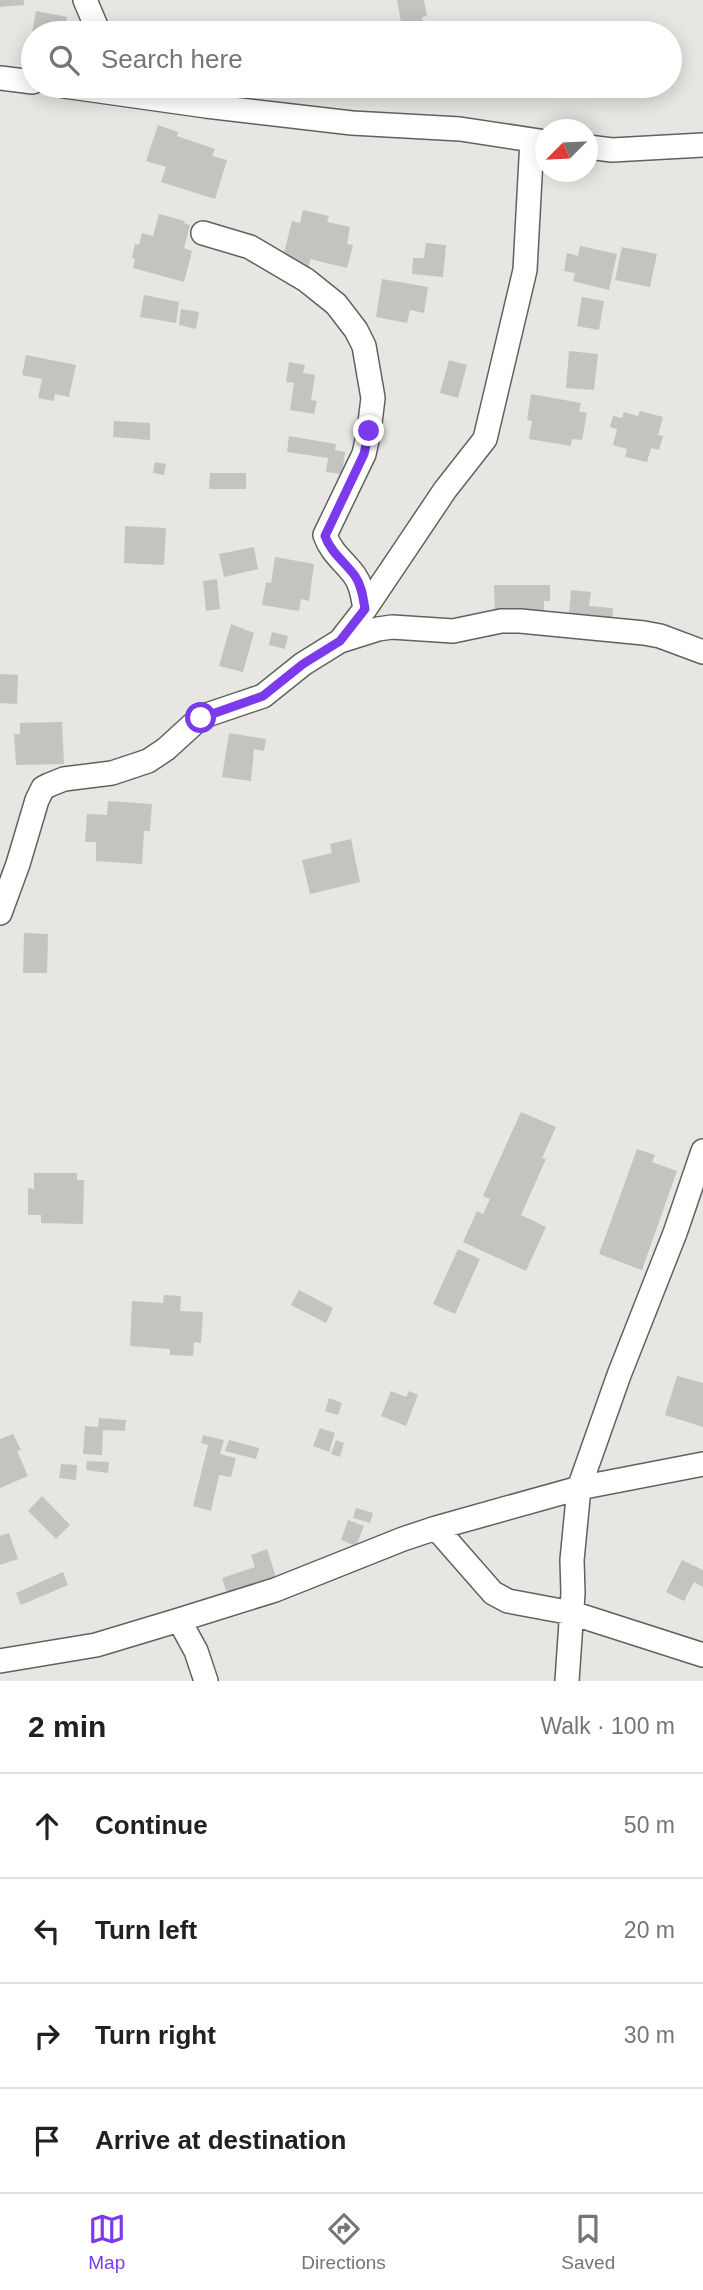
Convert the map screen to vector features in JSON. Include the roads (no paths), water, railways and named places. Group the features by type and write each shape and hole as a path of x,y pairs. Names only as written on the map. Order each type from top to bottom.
{"street":[{"path":"85,0 94,21"},
{"path":"0,78 21,81"},
{"path":"159,98 206,106 352,122 460,129 535,140"},
{"path":"598,148 612,150 703,145"},
{"path":"340,641 365,609 445,490 485,439 525,270 535,178"},
{"path":"203,233 250,247 306,280 335,304 356,330 364,346 373,398 369,431 364,454 325,536 331,548 355,577 361,588 365,609"},
{"path":"0,913 43,788 64,779 112,773 148,761 201,718 263,696 303,664 340,641 392,627 453,631 501,621 520,621 644,633 703,652"},
{"path":"567,1681 572,1613 572,1560 579,1489 703,1151"},
{"path":"0,1661 96,1645 275,1590 436,1528 579,1489 703,1464"},
{"path":"436,1528 493,1593 508,1601 572,1613 703,1655"},
{"path":"178,1620 196,1651 206,1681"}]}
